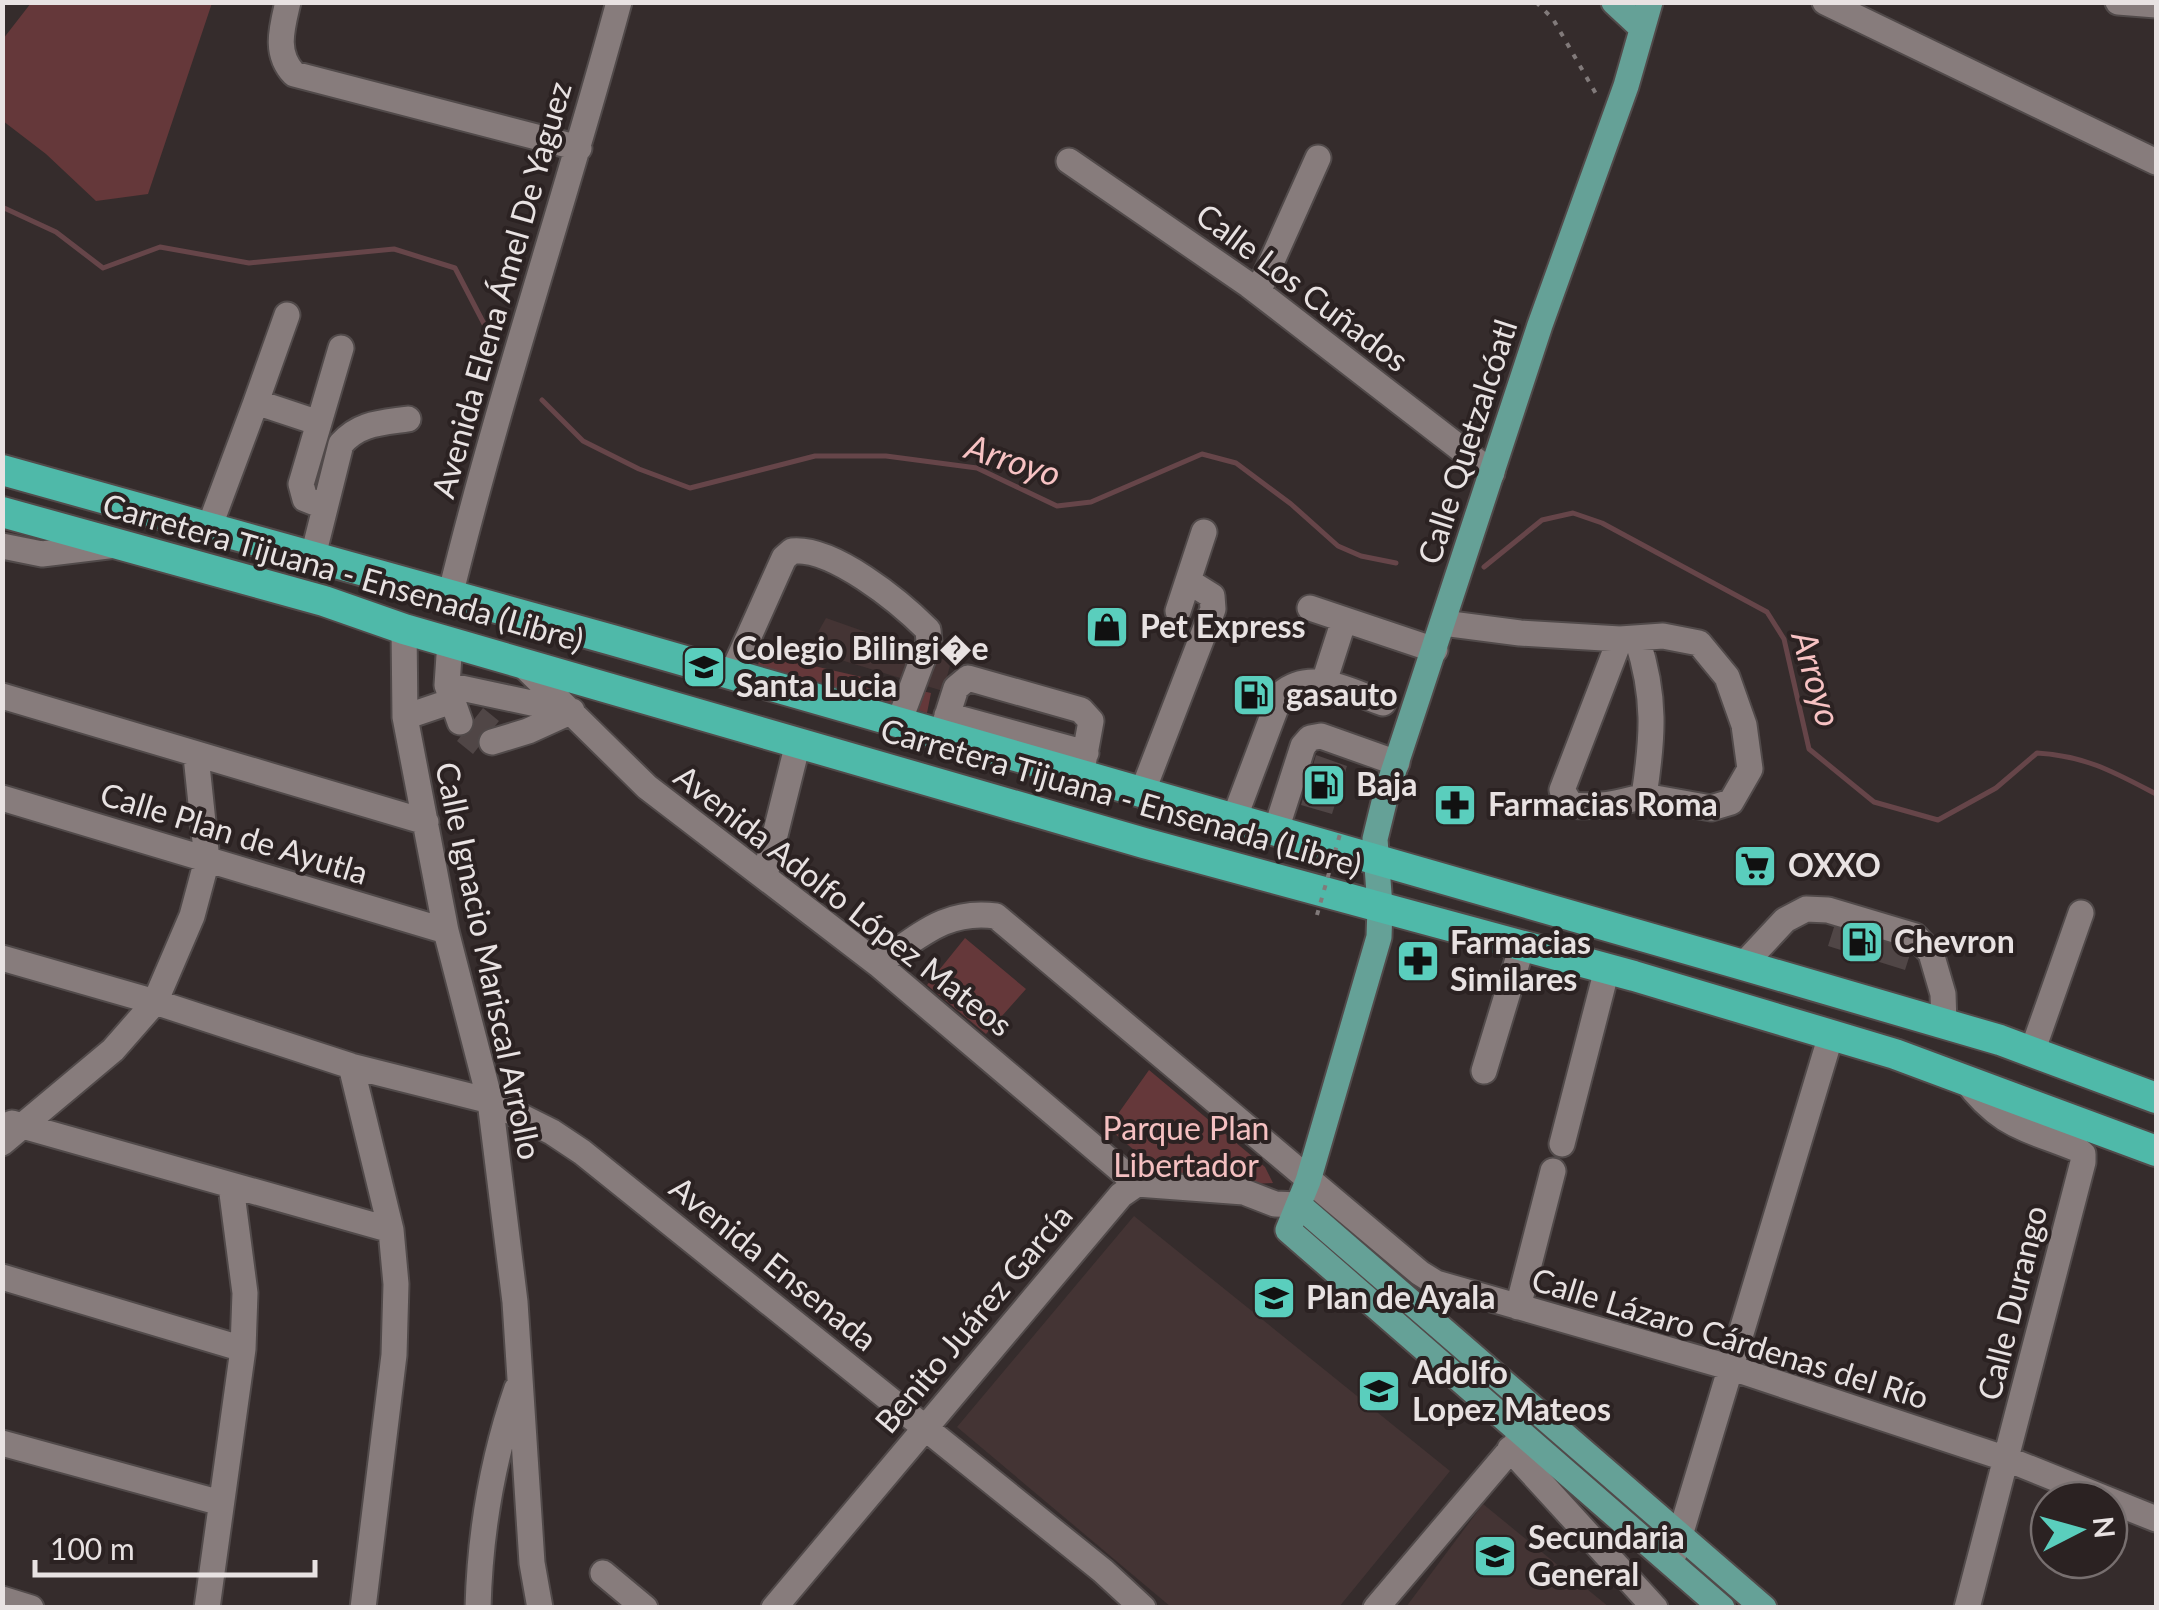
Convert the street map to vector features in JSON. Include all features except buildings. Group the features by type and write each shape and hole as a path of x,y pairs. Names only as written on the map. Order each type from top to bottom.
{"highway":[{"name":"Carretera Tijuana - Ensenada (Libre)","path":"2,470 898,722 944,725 1083,764 1142,793 1944,1024 2156,1098"},
{"name":"Carretera Tijuana - Ensenada (Libre)","path":"2,512 324,600 404,628 1144,843 1608,969 1831,1035 1964,1078 2156,1151"},
{"path":"313,556 324,600"}],"main road":[{"path":"1614,2 1642,28"},
{"name":"Calle Quetzalcóatl","path":"1380,907 1374,858 1377,824 1650,2"},
{"path":"1380,907 1379,936 1294,1197 1288,1230 1517,1442 1722,1608"},
{"path":"1294,1197 1764,1608"}],"street":[{"path":"288,2 280,40 286,65 294,74 579,148"},
{"name":"Avenida Elena Ámel De Yaguez","path":"450,596 478,479 620,2"},
{"path":"1825,2 2010,88 2156,162"},
{"path":"2118,2 2156,5"},
{"path":"1258,292 1318,158"},
{"name":"Calle Los Cuñados","path":"1069,161 1258,292 1492,473"},
{"path":"209,528 288,315"},
{"path":"325,506 305,499 300,490 341,348"},
{"path":"256,402 319,423"},
{"path":"313,556 340,444 362,426 408,420"},
{"path":"1178,611 1204,532"},
{"path":"2,546 42,554 116,544"},
{"path":"732,674 784,558 792,550 802,550 850,568 928,630 929,642 898,722"},
{"path":"1142,793 1213,610 1212,596 1188,581"},
{"path":"1310,608 1434,650"},
{"path":"1324,682 1344,620"},
{"path":"1443,623 1520,634 1629,639 1663,636 1699,643 1727,677 1744,725 1750,769 1732,802 1710,808 1644,796 1614,805 1582,806 1571,804 1562,790 1629,639"},
{"name":"Calle Ignacio Mariscal Arrollo","path":"404,628 405,716 446,931 490,1101 515,1302 532,1563 540,1606"},
{"path":"1629,639 1650,677 1652,742 1644,796"},
{"path":"450,641 453,703"},
{"name":"Avenida Adolfo López Mateos","path":"517,660 646,787 878,964 1137,1184"},
{"path":"944,725 958,683 973,679 1086,712 1091,726 1083,764"},
{"path":"1234,819 1280,694 1294,683 1324,682 1383,703"},
{"path":"2,696 426,822"},
{"path":"405,716 453,703 572,711"},
{"path":"492,742 572,711"},
{"path":"1276,830 1310,738 1320,736 1397,763"},
{"path":"765,875 798,743"},
{"path":"9,1130 113,1050 155,1002 192,916 207,860 196,756"},
{"name":"Calle Plan de Ayutla","path":"2,798 446,931"},
{"path":"1743,965 1784,920 1806,909 1828,910 1915,936 1931,953 1942,994 1944,1024"},
{"path":"2032,1052 2081,913"},
{"path":"878,964 950,918 996,916 1294,1197"},
{"path":"1484,1072 1522,946"},
{"name":"Avenida Ensenada","path":"2,958 155,1002 350,1066 490,1101 552,1132 925,1427 1143,1608"},
{"path":"1562,1144 1608,969"},
{"path":"1670,1563 1681,1538 1831,1035"},
{"path":"350,1066 391,1230 396,1284 394,1354 363,1608"},
{"name":"Calle Durango","path":"1964,1078 1999,1117 2082,1154 1967,1608"},
{"path":"9,1130 391,1230"},
{"path":"1518,1308 1553,1171"},
{"path":"1137,1184 1294,1197"},
{"name":"Benito Juárez García","path":"774,1608 1101,1218 1137,1184"},
{"path":"207,1608 246,1294 231,1186"},
{"name":"Calle Lázaro Cárdenas del Río","path":"1294,1197 1420,1274 1456,1290 1732,1368 2007,1459 2156,1519"},
{"path":"2,1276 242,1350"},
{"path":"478,1608 479,1559 489,1483 520,1379"},
{"path":"1376,1608 1517,1442 1655,1608"},
{"path":"2,1443 222,1503"},
{"path":"603,1573 645,1608"},
{"path":"2,1599 31,1608"}],"path":[{"path":"1536,2 1553,20 1613,121"},
{"path":"1317,915 1340,834"}],"shaded area":[{"path":"826,618 951,662 943,691 808,650"},
{"path":"1134,1216 1450,1471 1339,1607 1171,1607 957,1427"},
{"name":"Secundaria General","path":"1483,1504 1609,1607 1406,1607"}],"green space":[{"path":"31,3 212,3 148,194 96,201 46,154 3,121 3,39"},
{"path":"762,654 931,693 927,713 757,667"},
{"path":"965,938 1026,989 986,1034 927,985"},
{"name":"Parque Plan Libertador","path":"1149,1070 1265,1167 1273,1183 1179,1188 1108,1128"}],"waterway":[{"name":"Arroyo","path":"2,207 56,232 103,268 160,247 249,263 394,249 455,268 494,343"},
{"name":"Arroyo","path":"542,400 583,441 639,469 690,488 815,456 886,456 977,468 1057,506 1091,502 1202,454 1236,463 1338,546 1361,556 1396,563"},
{"name":"Arroyo","path":"1484,567 1542,520 1573,513 1602,523 1767,612 1784,639 1809,749 1874,802 1938,820 1996,788 2037,753 2085,761 2156,794"}],"place":[{"name":"Pet Express","path":"1107,627"},
{"name":"Colegio Bilingi�e Santa Lucia","path":"704,667"},
{"name":"gasauto","path":"1254,695"},
{"name":"Baja","path":"1324,785"},
{"name":"Farmacias Roma","path":"1455,805"},
{"name":"OXXO","path":"1755,866"},
{"name":"Chevron","path":"1862,942"},
{"name":"Farmacias Similares","path":"1418,961"},
{"name":"Plan de Ayala","path":"1274,1298"},
{"name":"Adolfo Lopez Mateos","path":"1379,1391"},
{"name":"Secundaria General","path":"1495,1556"}]}
